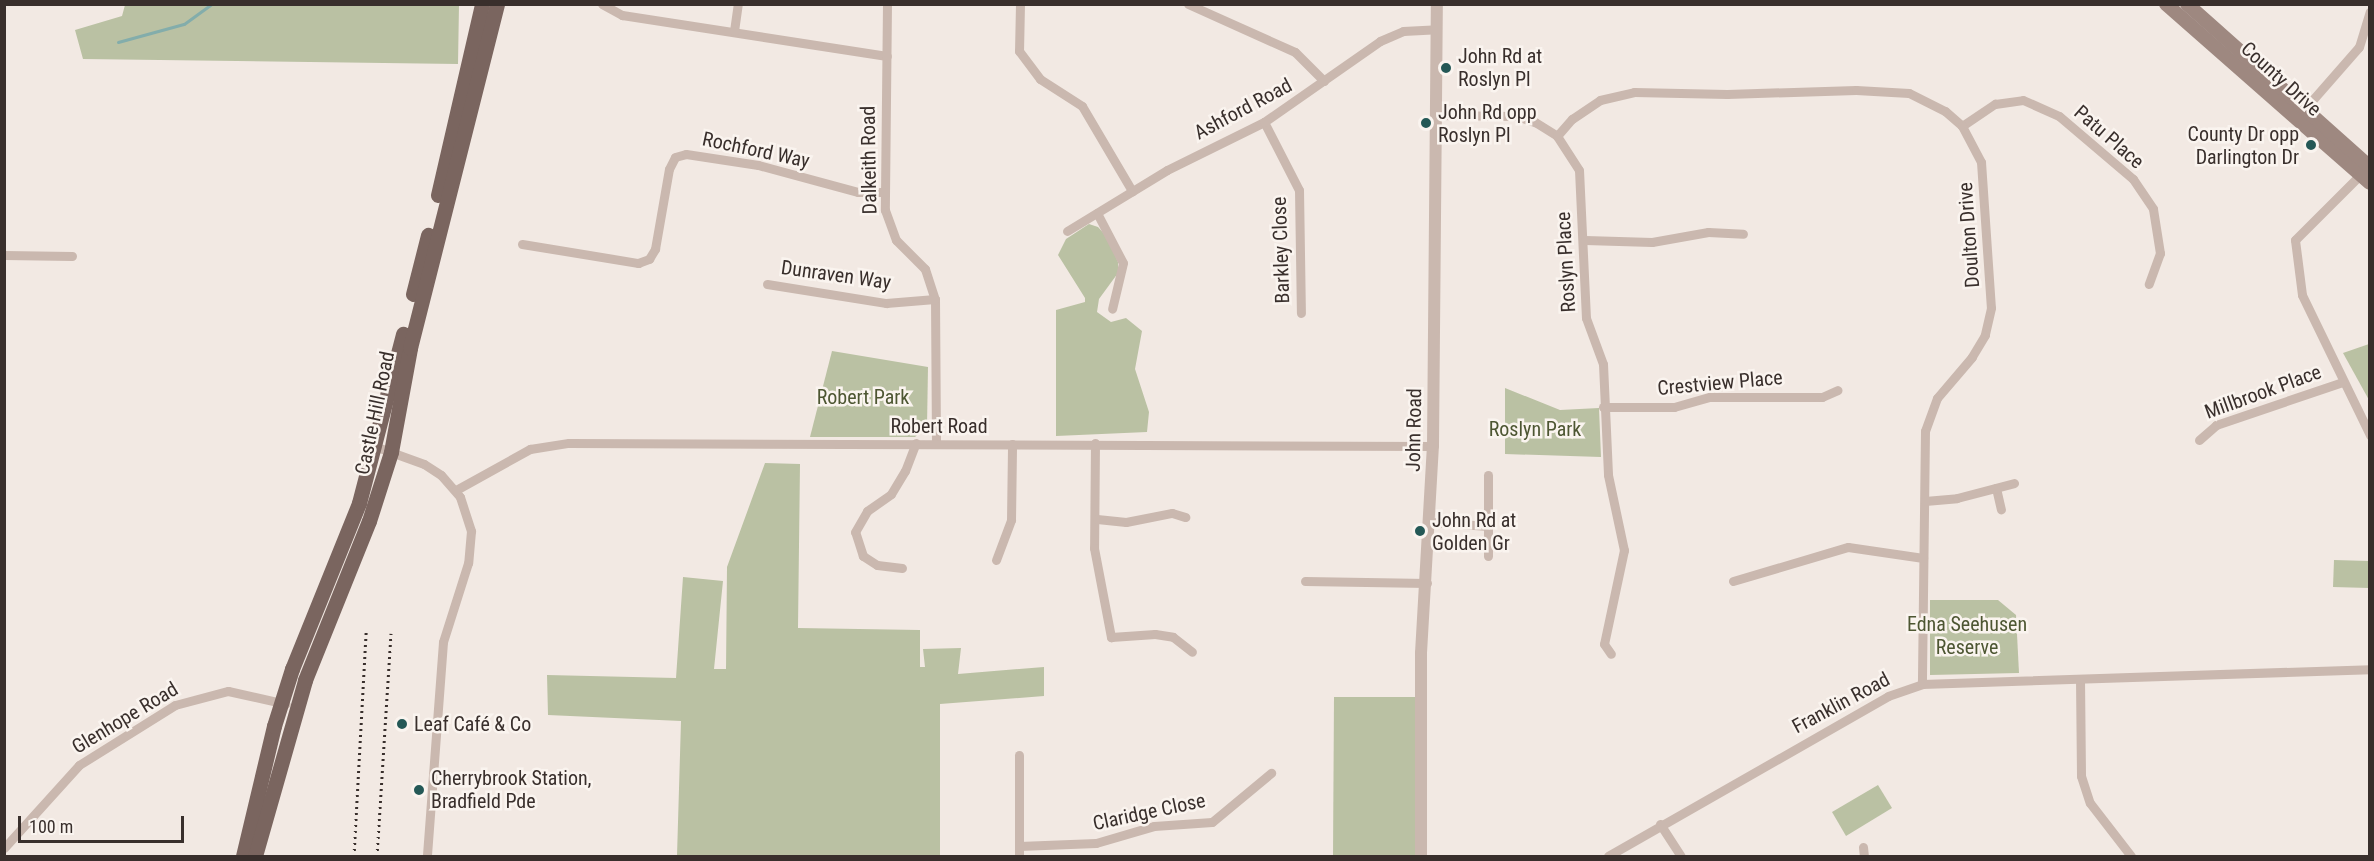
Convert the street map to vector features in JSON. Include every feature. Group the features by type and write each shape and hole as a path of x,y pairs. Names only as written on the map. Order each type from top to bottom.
{"main road":[{"name":"Castle Hill Road","path":"243,856 289,705 377,447 482,4"},
{"name":"Castle Hill Road","path":"255,856 289,705 369,521 392,452 410,348 497,4"},
{"name":"County Drive","path":"2166,4 2301,113"},
{"name":"County Drive","path":"2187,4 2366,175"}],"street":[{"path":"602,4 621,15 887,56"},
{"path":"734,31 738,4"},
{"name":"Dalkeith Road","path":"887,4 884,192 889,225 896,240 925,269 935,299 936,444"},
{"path":"1020,4 1019,51 1040,79 1082,106 1132,191"},
{"path":"1188,4 1295,52 1323,81"},
{"name":"John Road","path":"1421,856 1421,653 1431,522 1433,446 1437,4"},
{"path":"2301,113 2359,47 2370,12"},
{"name":"Ashford Road","path":"1067,231 1132,191 1264,122 1390,36 1419,29 1437,29"},
{"name":"Doulton Drive","path":"1557,136 1572,118 1600,100 1634,92 1910,93 1945,111 1962,126 1981,162 1987,206 1991,308 1985,334 1972,357 1937,398 1925,432 1922,684"},
{"name":"Patu Place","path":"1962,126 1995,104 2023,100 2059,116 2133,179 2153,209 2160,253 2149,284"},
{"path":"1436,115 1516,116 1557,136"},
{"name":"Barkley Close","path":"1264,122 1299,190 1301,313"},
{"name":"Roslyn Place","path":"1557,136 1579,170 1585,240 1582,278 1586,318 1603,364 1603,407 1608,475 1624,550 1604,644 1611,654"},
{"name":"Rochford Way","path":"522,243 638,263 649,259 655,249 669,169 675,157 687,154 758,165 858,192 884,192"},
{"path":"2366,175 2295,240 2302,296 2342,382 2366,419 2370,435"},
{"path":"1097,213 1123,262 1112,309"},
{"path":"1585,240 1652,242 1708,232 1743,234"},
{"path":"4,255 72,256"},
{"name":"Dunraven Way","path":"767,284 886,303 935,299"},
{"name":"Millbrook Place","path":"2199,440 2216,425 2342,382"},
{"name":"Crestview Place","path":"1603,407 1674,407 1710,398 1822,397 1838,390"},
{"path":"902,568 877,565 863,556 855,532 867,511 891,494 905,471 916,443"},
{"path":"1095,443 1097,519 1094,548 1103,615 1111,637 1155,634 1173,637 1192,652"},
{"name":"Robert Road","path":"456,490 513,456 547,445 1095,443 1433,446"},
{"path":"996,560 1011,520 1012,444"},
{"path":"377,447 433,469 456,490 467,512 471,543 442,651 427,856"},
{"path":"1488,475 1488,556"},
{"path":"1925,501 1957,498 2014,483"},
{"path":"1996,488 2001,509"},
{"path":"1097,519 1126,522 1172,513 1185,517"},
{"path":"1431,522 1488,525"},
{"path":"1733,581 1848,547 1923,558"},
{"path":"1305,581 1426,583"},
{"name":"Franklin Road","path":"1608,856 1660,824 1888,696 1922,684 2370,669"},
{"path":"2080,679 2080,776 2102,821 2131,856"},
{"name":"Glenhope Road","path":"4,848 79,765 175,705 228,691 289,705"},
{"path":"1019,755 1019,856"},
{"name":"Claridge Close","path":"1019,846 1096,843 1155,826 1212,822 1271,773"},
{"path":"1660,824 1681,856"}],"green space":[{"path":"125,5 459,5 458,64 83,59 75,30 122,16"},
{"path":"1089,224 1098,227 1107,237 1118,262 1118,273 1099,299 1097,312 1111,322 1126,318 1142,331 1135,369 1149,412 1147,432 1056,436 1056,310 1085,302 1085,298 1058,255 1066,239"},
{"path":"2370,344 2369,400 2343,353"},
{"name":"Robert Park","path":"832,351 928,367 927,426 915,437 810,437"},
{"name":"Roslyn Park","path":"1505,388 1560,410 1599,408 1601,457 1505,454"},
{"path":"765,463 800,464 798,628 920,630 920,667 925,667 923,649 961,648 958,674 1044,667 1044,696 940,704 940,856 677,856 681,721 548,715 547,675 676,678 683,577 723,581 714,669 726,669 727,567"},
{"path":"2334,560 2369,561 2369,588 2333,587"},
{"name":"Edna Seehusen Reserve","path":"1930,600 1998,600 2016,615 2019,673 1930,675"},
{"path":"1334,697 1415,697 1417,856 1333,856"},
{"path":"1878,785 1892,808 1846,836 1832,812"}],"waterway":[{"path":"118,42 184,24 212,4"}],"railway":[{"path":"354,856 366,632"},
{"path":"377,856 391,633"}],"place":[{"name":"John Rd at Roslyn Pl","path":"1446,68"},
{"name":"John Rd opp Roslyn Pl","path":"1426,123"},
{"name":"County Dr opp Darlington Dr","path":"2311,145"},
{"name":"John Rd at Golden Gr","path":"1420,531"},
{"name":"Leaf Café & Co","path":"402,724"},
{"name":"Cherrybrook Station, Bradfield Pde","path":"419,790"}]}
